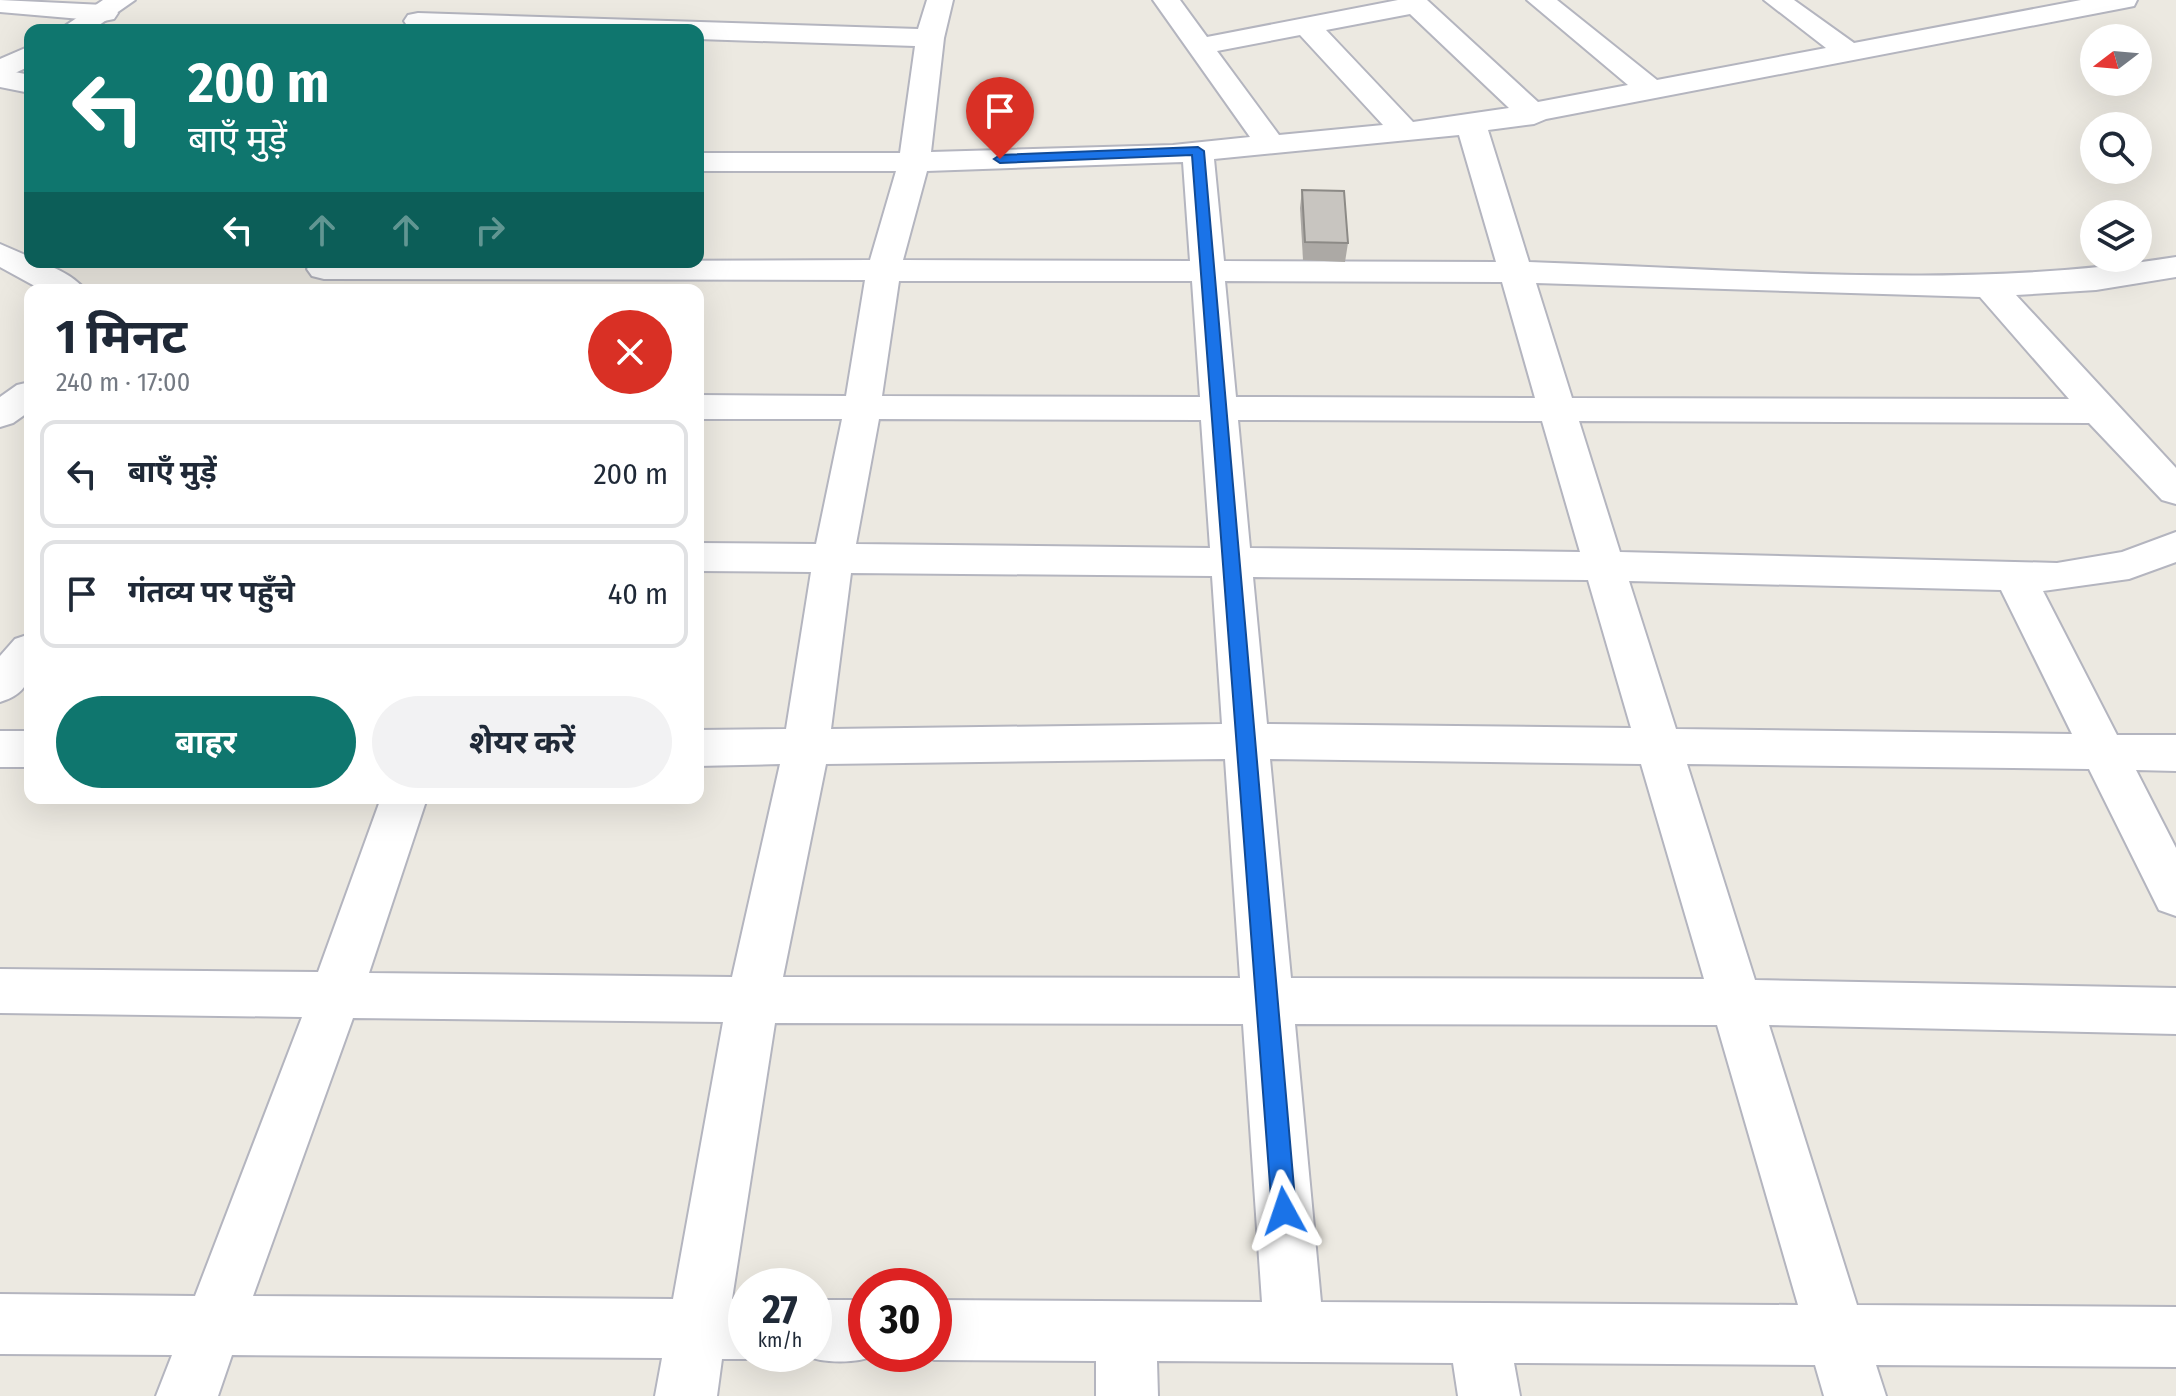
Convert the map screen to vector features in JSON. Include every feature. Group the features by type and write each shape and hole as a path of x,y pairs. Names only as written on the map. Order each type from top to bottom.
{"street":[{"path":"567,24 579,0"},
{"path":"700,24 710,0"},
{"path":"1166,0 1270,144"},
{"path":"1540,0 1653,91"},
{"path":"1777,0 1849,52"},
{"path":"704,162 914,162 1198,151 1406,132 1534,115 2124,0"},
{"path":"1197,47 1413,2 1534,115"},
{"path":"0,4 113,6"},
{"path":"83,24 113,6"},
{"path":"421,17 548,24"},
{"path":"686,1396 722,1329 753,1000 806,749 833,558 862,410 883,273 914,162 935,19 704,29"},
{"path":"1305,25 1406,132"},
{"path":"0,71 24,57"},
{"path":"0,78 24,83"},
{"path":"1471,124 1855,1396"},
{"path":"1198,151 1294,1332"},
{"path":"0,255 24,267"},
{"path":"321,274 1516,272 1990,287 2096,280 2176,267"},
{"path":"25,268 56,284"},
{"path":"1990,287 2099,411 2176,491"},
{"path":"0,415 24,397"},
{"path":"704,407 1558,412 2099,411"},
{"path":"704,557 1604,566 2015,576 2099,573 2176,546"},
{"path":"2015,576 2176,896"},
{"path":"0,686 24,657"},
{"path":"704,748 1246,741 2176,753"},
{"path":"0,749 24,749"},
{"path":"187,1396 337,992 402,804"},
{"path":"0,991 337,992 753,1000 1736,1002 2176,1011"},
{"path":"0,1324 722,1329"},
{"path":"952,1330 2176,1337"},
{"path":"1126,1332 1127,1396"},
{"path":"1479,1334 1489,1396"}],"building":[{"path":"1302,190 1344,191 1348,243 1305,242"}],"route":[{"path":"1000,159 1198,151 1284,1211"}]}
